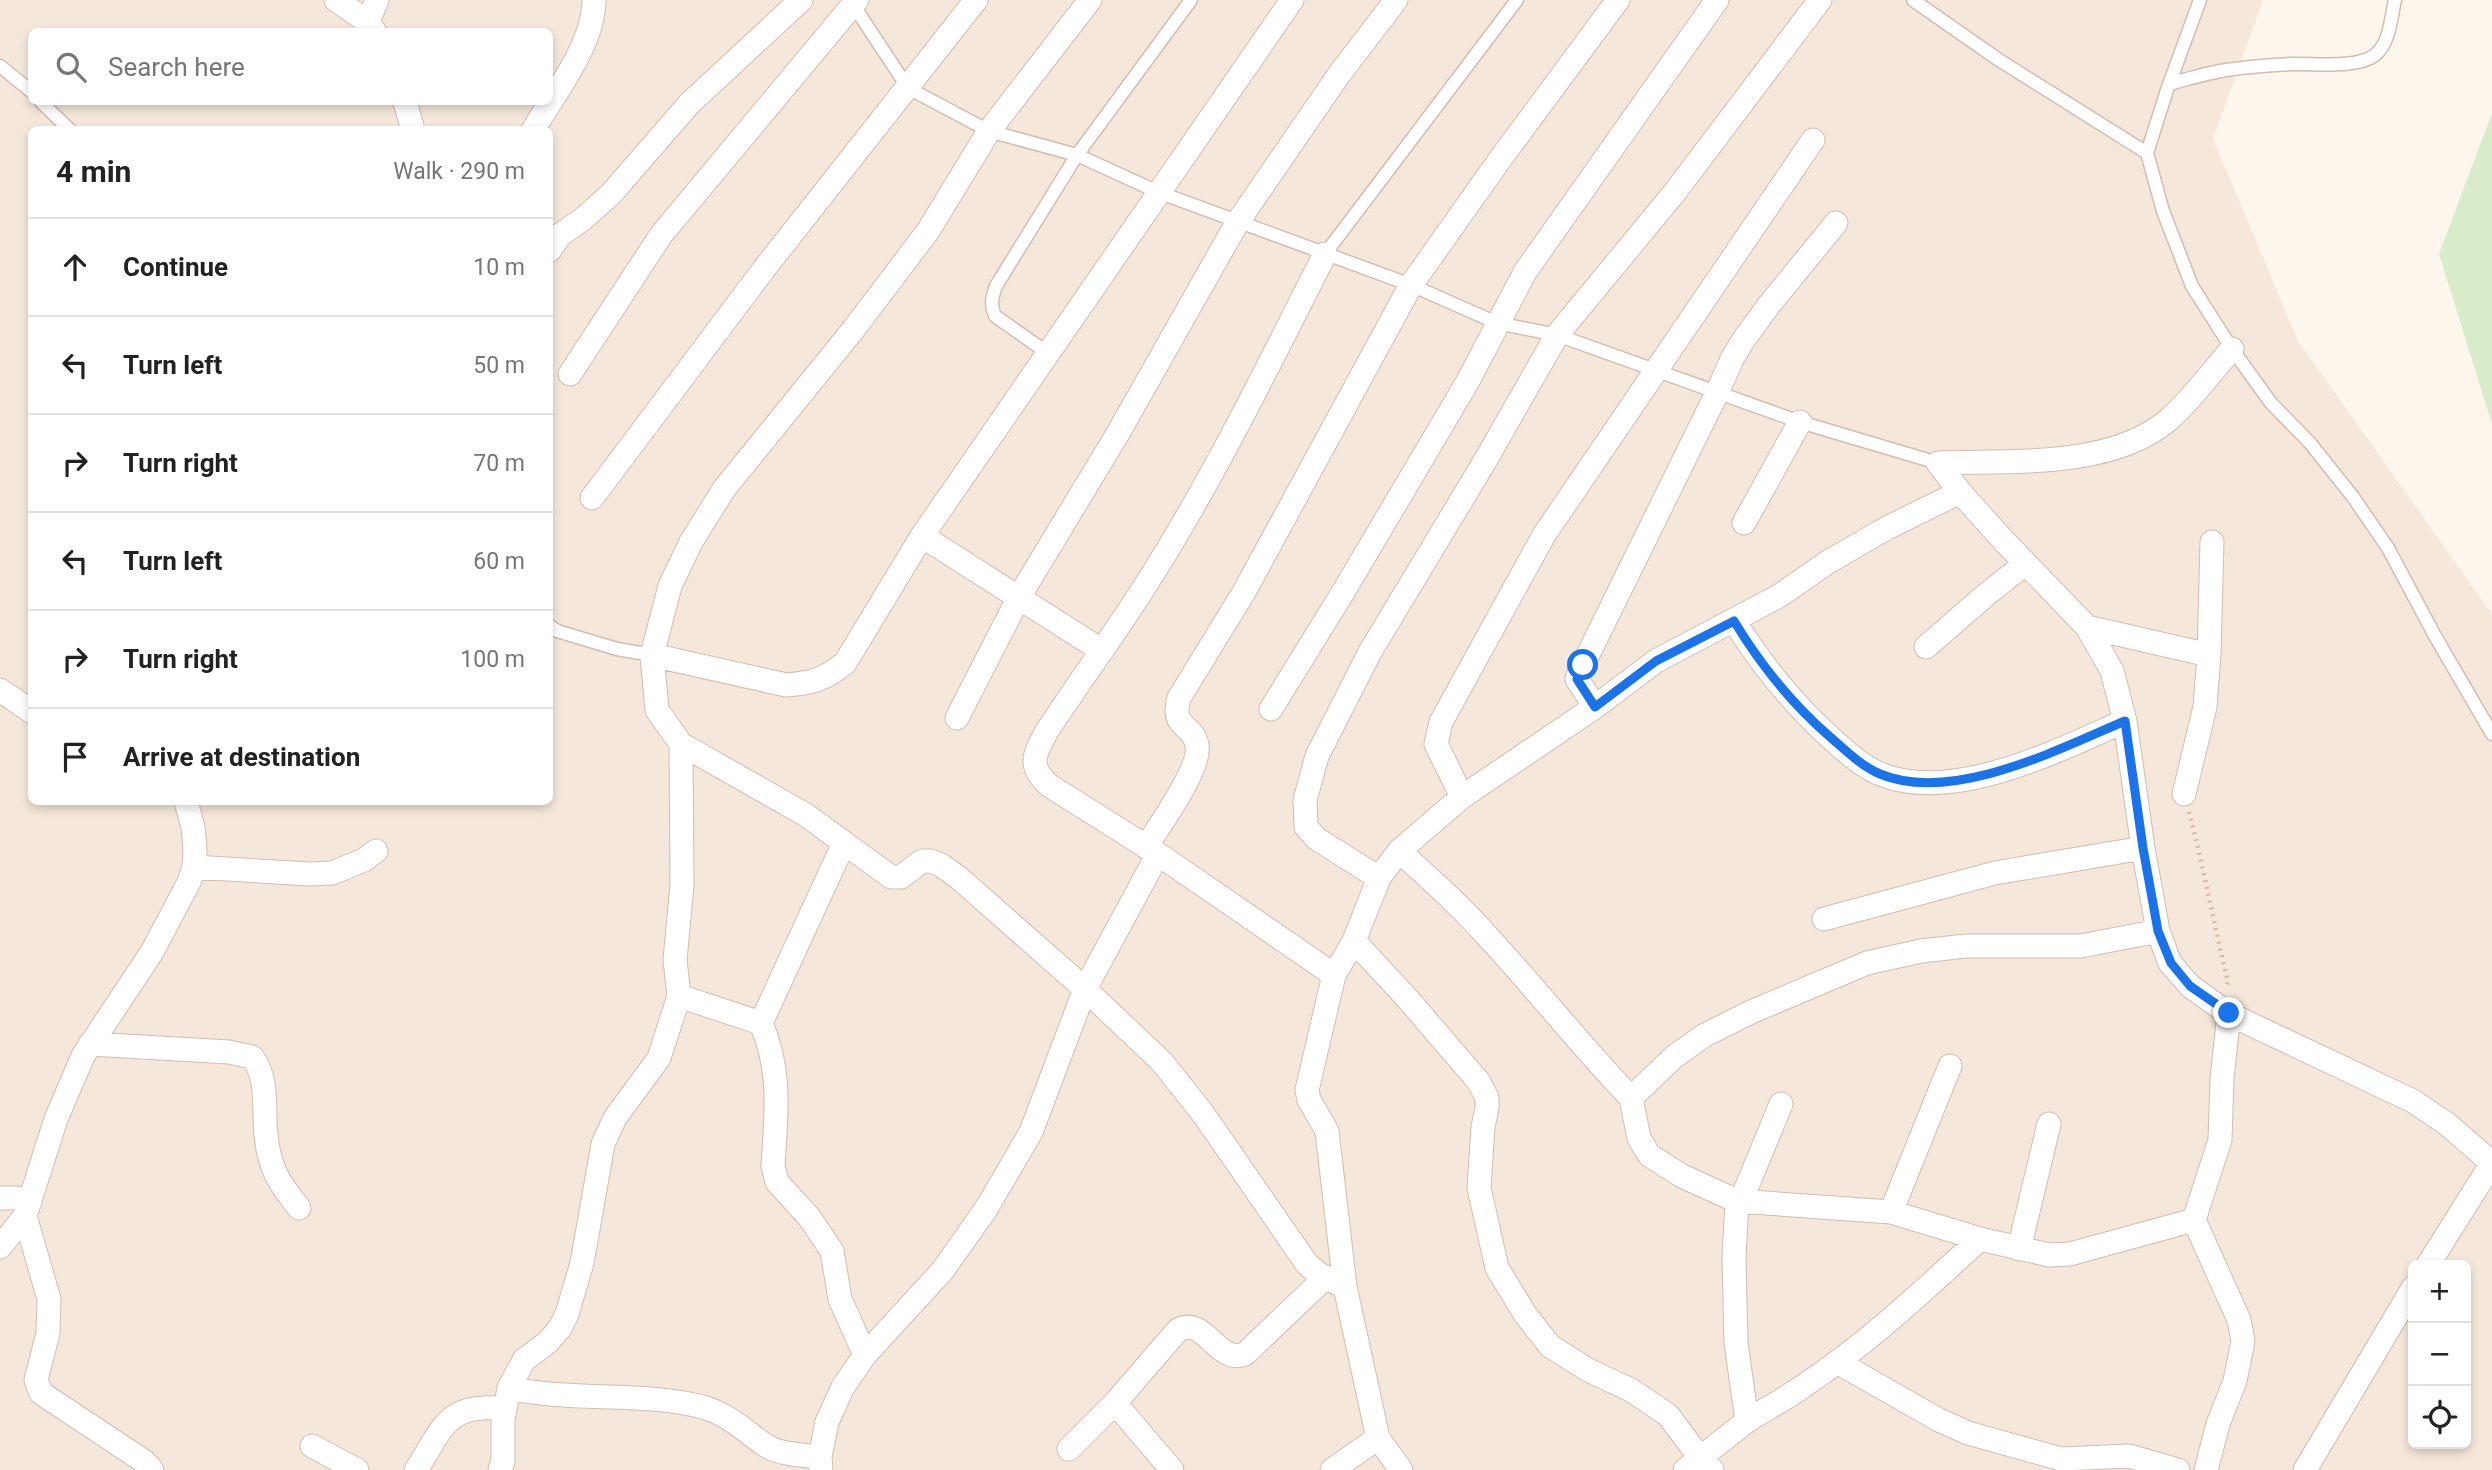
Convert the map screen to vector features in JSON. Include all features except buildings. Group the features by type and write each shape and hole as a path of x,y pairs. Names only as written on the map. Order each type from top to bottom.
{"street":[{"path":"335,0 371,27 377,0"},
{"path":"553,96 578,54 593,15 594,0"},
{"path":"553,238 583,219 611,194 689,104 801,0"},
{"path":"592,498 764,269 976,0"},
{"path":"1090,0 989,131 928,231 853,330 724,489 691,542 670,586 652,655 657,710 681,744 806,815 891,877 901,877 922,861 931,861 959,878 1085,989 1162,1062 1204,1115 1298,1253 1307,1264 1335,1282"},
{"path":"652,655 786,685 808,683 828,677 845,663 922,536 1293,0"},
{"path":"957,718 1020,597 1117,435 1237,223 1338,76 1396,0"},
{"path":"416,1470 445,1423 458,1414 507,1399 541,1393 667,1402 705,1408 735,1422 764,1445 820,1464 827,1422 843,1387 865,1355 943,1270 986,1209 1031,1132 1085,989 1198,753 1195,739 1175,711 1179,698 1244,592 1411,285 1618,0"},
{"path":"1271,709 1468,381 1525,272 1717,0"},
{"path":"1379,878 1317,839 1306,827 1305,800 1317,756 1370,652 1557,335 1675,192 1820,0"},
{"path":"570,374 661,235 854,2"},
{"path":"406,105 412,126"},
{"path":"535,126 548,105"},
{"path":"1462,797 1436,744 1436,734 1441,722 1544,535 1813,140"},
{"path":"1595,707 1577,679 1579,673 1732,359 1769,305 1836,223"},
{"path":"1325,254 1227,446 1146,585 1047,731 1037,748 1035,762 1038,775 1050,786 1152,850 1334,975"},
{"path":"1938,463 2072,457 2108,451 2137,440 2167,421 2232,349"},
{"path":"1744,523 1800,422"},
{"path":"1938,463 1960,492 2025,564 2087,627 2112,671 2125,721 2158,931 2171,963 2190,986 2223,1010 2413,1101 2447,1124 2492,1163 2431,1260"},
{"path":"1401,1470 1378,1438 1335,1282 1327,1131 1309,1100 1307,1090 1334,975 1354,941 1379,878 1399,851 1462,797 1595,707 1656,661 1779,596 1875,534 1960,492"},
{"path":"922,536 1101,650"},
{"path":"2184,794 2205,708 2213,542"},
{"path":"1926,647 2025,564"},
{"path":"1734,621 1754,653 1806,714 1858,761 1878,773 1896,779 1928,782 1993,773 2024,764 2125,721"},
{"path":"2087,627 2209,655"},
{"path":"0,690 28,709"},
{"path":"500,1470 503,1461 507,1399 524,1360 548,1342 567,1314 582,1263 603,1144 615,1118 659,1058 678,996 675,960 682,885 681,744"},
{"path":"0,1247 27,1209 56,1119 83,1056 152,952 194,867 193,827 186,805"},
{"path":"845,843 761,1023 775,1063 774,1175 809,1217 832,1251 840,1299 865,1355"},
{"path":"1824,919 1995,873 2143,848"},
{"path":"194,867 332,873 364,860 376,851"},
{"path":"1399,851 1448,895 1488,937 1563,1025 1631,1098 1639,1138 1649,1155 1682,1176 1739,1201 1891,1212 1980,1239 2049,1255 2070,1254 2194,1220"},
{"path":"1631,1098 1675,1056 1705,1035 1751,1012 1867,964 1921,951 1966,946 2081,946 2158,931"},
{"path":"1354,941 1467,1067 1487,1098 1479,1188 1497,1268 1525,1314 1550,1346 1588,1370 1631,1390 1668,1415 1699,1466 1747,1421 1802,1387 1903,1310 1980,1239"},
{"path":"678,996 761,1023"},
{"path":"2206,1470 2218,1424 2235,1381 2243,1341 2239,1320 2194,1220 2220,1140 2223,1010"},
{"path":"90,1044 229,1052 252,1057 259,1065 262,1079 266,1138 272,1166 278,1182 299,1208"},
{"path":"1891,1212 1950,1066"},
{"path":"1747,1421 1736,1343 1734,1258 1739,1201 1781,1104"},
{"path":"2020,1249 2049,1124"},
{"path":"0,1198 17,1198 27,1209 49,1299 48,1333 36,1380 41,1393 145,1462 152,1470"},
{"path":"1069,1449 1115,1403 1178,1330 1191,1327 1204,1334 1223,1351 1239,1357 1335,1282"},
{"path":"2313,1466 2408,1298"},
{"path":"1837,1362 1939,1420 1968,1433 2062,1459 2129,1456 2178,1470"},
{"path":"1115,1403 1172,1470"},
{"path":"1332,1470 1378,1438"},
{"path":"312,1446 357,1470"}],"lane":[{"path":"1049,354 995,316 991,300 996,286 1077,155 1191,0"},
{"path":"1325,254 1517,0"},
{"path":"1913,0 1999,60 2147,153"},
{"path":"2200,0 2147,153 2163,211 2192,286 2232,349 2271,403 2310,443 2353,497 2388,548 2492,734"},
{"path":"2169,84 2227,70 2288,64 2346,63 2368,59 2383,45 2395,0"},
{"path":"854,2 908,88 989,131 1077,155 1158,192 1411,285 1497,323 1557,335 1800,422 1938,463"},
{"path":"0,66 28,89"},
{"path":"44,105 66,126"},
{"path":"553,628 617,649 652,655"}],"path":[{"path":"2184,794 2200,852 2213,923 2228,982 2223,1010"}],"shaded area":[{"path":"0,0 2263,0 2213,139 2298,341 2492,614 2492,1470 0,1470"}],"green space":[{"path":"2492,113 2492,424 2439,254"}],"route":[{"path":"1583,665 1577,679 1595,707 1656,661 1734,621 1776,682 1823,731 1858,761 1878,773 1915,782 1951,780 1993,773 2024,764 2125,721 2158,931 2171,963 2190,986 2229,1013"}]}
